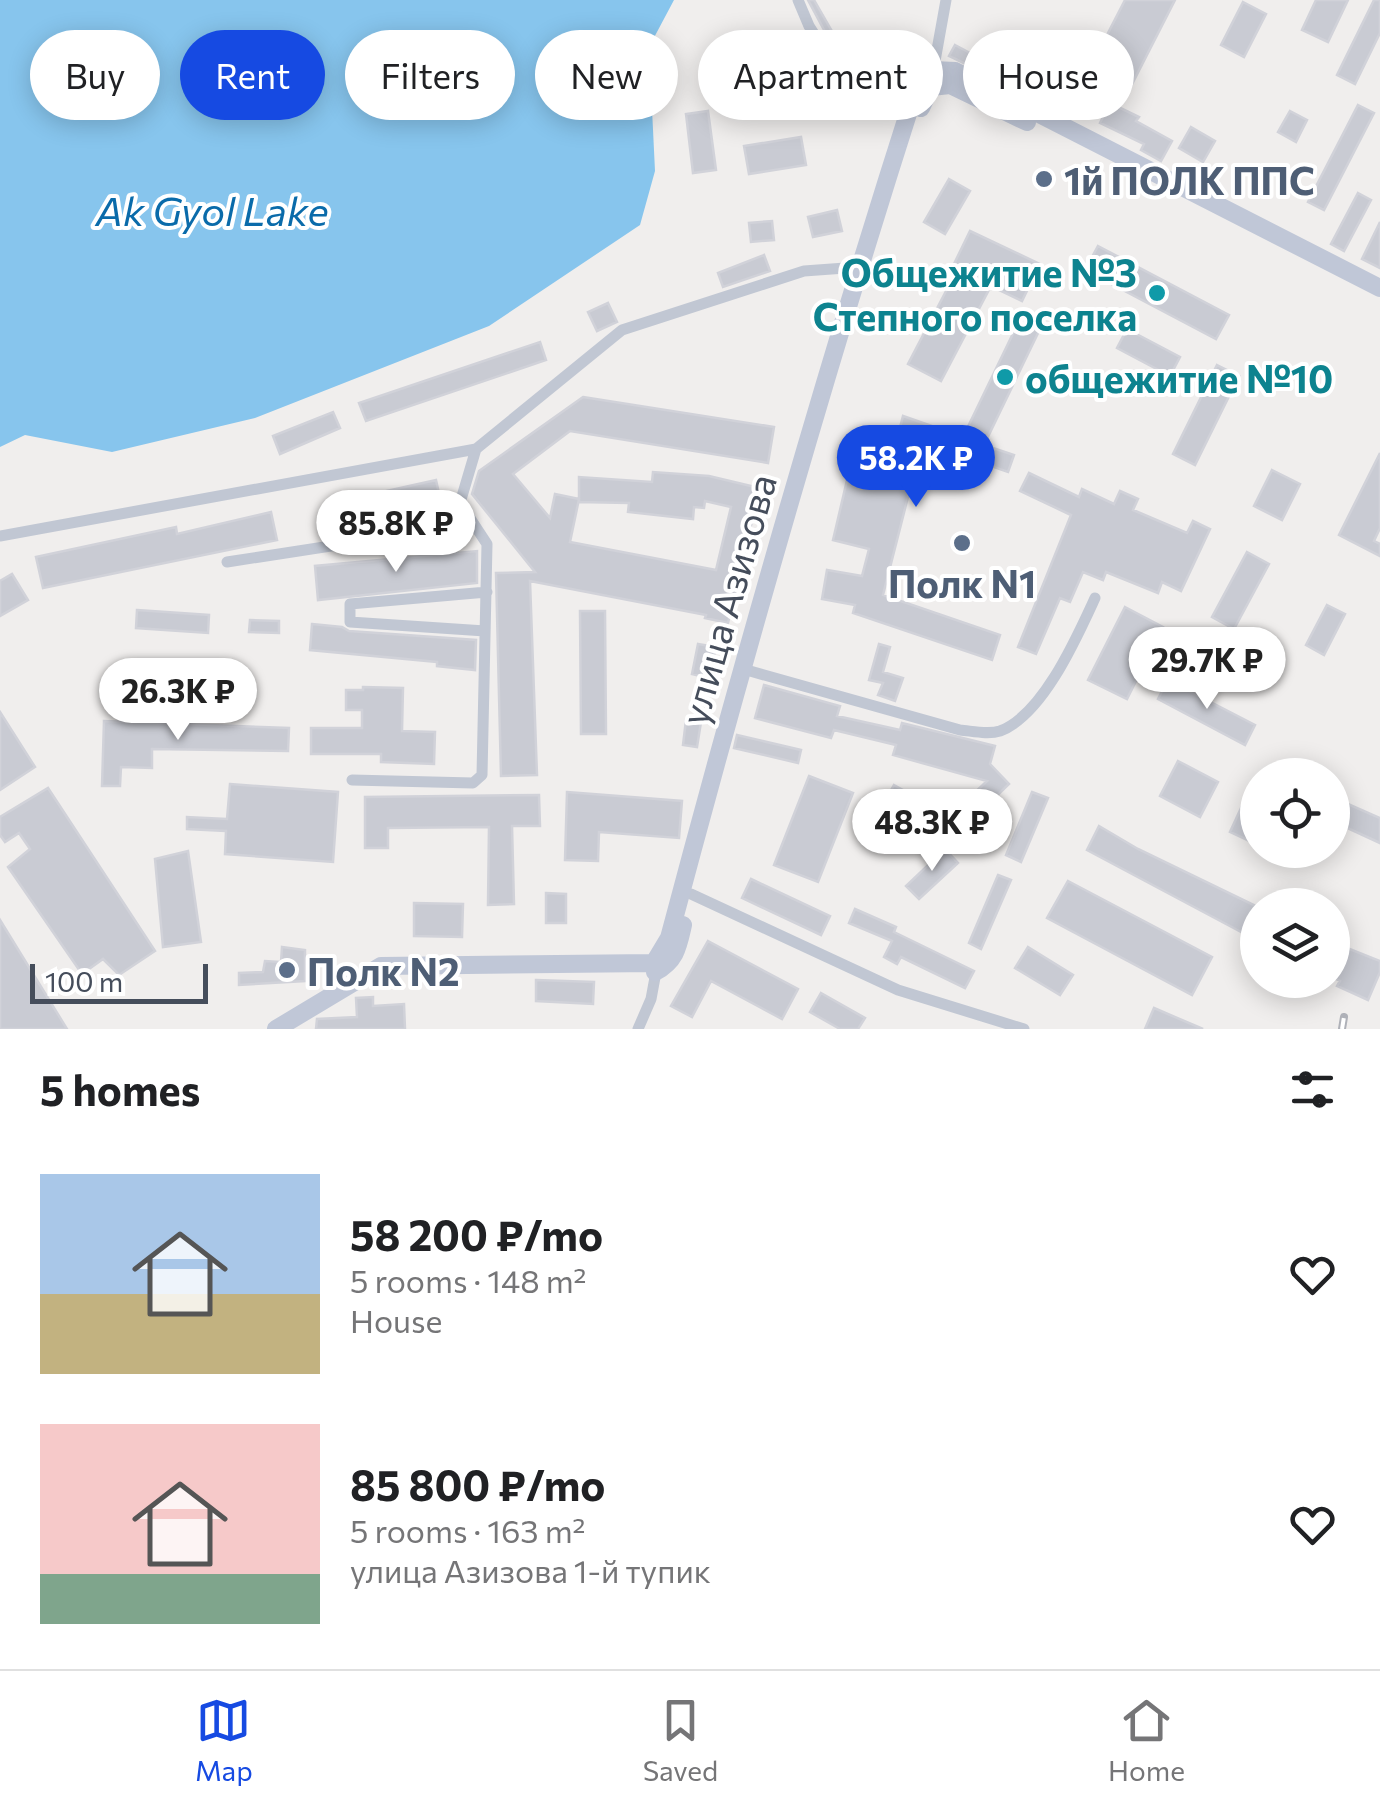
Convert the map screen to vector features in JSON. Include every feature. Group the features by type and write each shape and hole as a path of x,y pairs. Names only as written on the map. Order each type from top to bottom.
{"main road":[{"path":"943,79 955,71 1380,288"},
{"path":"943,86 961,90 1380,300"},
{"name":"улица Азизова","path":"276,1029 381,966 654,963 661,955 674,920 793,483 859,267 914,120"},
{"name":"улица Азизова","path":"656,972 676,955 711,807 811,453 916,120"},
{"path":"290,1029 381,974 656,972"}],"street":[{"path":"798,0 812,30"},
{"path":"939,30 946,0"},
{"path":"0,536 476,449 622,330 804,271 859,267"},
{"path":"352,780 474,783 482,775 487,544 460,503 476,449"},
{"path":"227,562 473,524"},
{"path":"485,631 350,622 350,604 487,592"},
{"path":"750,671 960,730 992,733 1019,718 1049,686 1095,598"},
{"path":"690,894 898,990 1024,1029"},
{"path":"638,1029 651,998 656,972"}],"water":[{"name":"Ak Gyol Lake","path":"0,0 674,0 658,30 535,30 535,120 653,120 655,171 640,225 489,326 255,418 112,452 25,435 0,447"}],"building":[{"path":"808,0 814,0 831,30 824,30"},
{"path":"1125,0 1175,0 1134,80 1134,30 1110,30"},
{"path":"1316,0 1348,0 1328,42 1302,30"},
{"path":"1374,0 1380,0 1380,33 1355,84 1337,75"},
{"path":"1243,2 1266,14 1244,57 1221,45"},
{"path":"955,45 963,49 963,63 949,56"},
{"path":"1358,105 1374,113 1324,210 1308,202"},
{"path":"1290,111 1307,120 1296,142 1278,132"},
{"path":"698,112 698,120 709,120 716,170 693,173 686,114"},
{"path":"1134,115 1139,117 1136,121 1172,141 1161,161 1141,150 1144,144 1100,123 1134,120"},
{"path":"1191,127 1215,141 1203,162 1179,148"},
{"path":"801,137 806,165 749,174 744,146"},
{"path":"949,179 970,191 945,234 924,222"},
{"path":"1358,193 1371,200 1344,251 1331,244"},
{"path":"837,210 842,231 813,237 808,217"},
{"path":"772,221 774,240 751,242 749,223"},
{"path":"1380,222 1380,268 1362,259"},
{"path":"970,231 1040,264 1022,301 991,286 941,381 908,364 957,270 952,268"},
{"name":"Общежитие №3 Степного поселка","path":"1098,246 1229,315 1216,339 1085,270"},
{"path":"764,255 770,271 723,287 718,273"},
{"path":"608,303 617,322 597,331 588,312"},
{"path":"1019,321 1039,331 984,445 1014,455 1008,472 922,442 883,595 1000,635 992,660 853,613 855,605 822,599 827,570 862,576 869,549 833,540 855,446 893,455 903,416 963,437"},
{"path":"1127,329 1180,357 1170,376 1117,348"},
{"path":"540,342 546,360 366,421 359,403"},
{"path":"1217,365 1239,376 1195,465 1173,454"},
{"path":"583,397 774,427 768,463 570,431 513,474 550,518 555,494 579,499 579,477 652,482 653,472 709,476 755,487 747,519 752,521 728,623 705,618 706,615 530,581 537,775 501,776 496,573 535,572 472,494 479,471","holes":["579,499 629,503 628,512 693,519 694,507 704,508 705,501 731,507 716,570 570,542"]},
{"path":"333,412 340,428 280,454 273,436"},
{"path":"1380,453 1380,528 1374,541 1380,544 1380,556 1339,535"},
{"path":"1272,470 1300,484 1282,520 1254,506"},
{"path":"1029,473 1079,497 1082,489 1114,504 1120,491 1138,499 1133,510 1187,533 1193,521 1210,529 1181,591 1162,582 1158,593 1106,572 1103,580 1083,572 1070,602 1060,598 1036,654 1018,647 1071,515 1020,491"},
{"path":"436,480 442,507 366,523 368,529 341,535 333,503"},
{"path":"271,512 277,540 43,588 36,557 176,527 177,534"},
{"path":"477,551 477,583 318,600 315,566"},
{"path":"1247,552 1269,564 1234,629 1212,617"},
{"path":"12,574 28,600 0,616 0,581"},
{"path":"1327,605 1345,614 1324,655 1306,645"},
{"path":"1125,607 1163,627 1127,699 1088,680"},
{"path":"137,610 209,615 208,633 136,628"},
{"path":"580,611 605,611 606,734 581,734"},
{"path":"250,620 279,621 279,633 249,632"},
{"path":"312,624 349,631 476,640 475,670 437,666 437,662 310,650"},
{"path":"1184,638 1230,661 1224,674 1178,650"},
{"path":"698,644 716,647 709,678 692,674"},
{"path":"879,644 890,647 883,672 903,678 895,701 878,695 883,683 869,680"},
{"path":"1168,680 1255,725 1245,745 1158,699"},
{"path":"764,685 840,706 837,716 900,730 902,723 995,746 990,764 1009,784 941,850 928,837 987,781 893,755 896,745 834,730 831,738 755,718"},
{"path":"403,688 402,731 435,732 434,764 381,762 381,754 311,754 311,728 362,728 362,710 346,710 346,690"},
{"path":"0,712 35,767 0,790"},
{"path":"686,720 701,722 697,747 683,745"},
{"path":"104,721 289,728 288,751 152,749 152,768 121,767 120,786 102,786"},
{"path":"737,735 801,750 798,763 734,748"},
{"path":"1178,761 1218,782 1200,817 1160,796"},
{"path":"809,776 853,793 818,882 774,865"},
{"path":"230,784 338,792 333,862 225,854 226,831 187,829 187,817 227,819"},
{"path":"894,785 937,809 912,845 866,819 875,802 882,806"},
{"path":"48,788 155,951 119,975 103,959 82,974 8,867 30,849 19,833 5,842 0,835 0,817"},
{"path":"567,792 682,801 679,838 599,832 598,861 565,860"},
{"path":"1032,792 1048,798 1021,862 1006,855"},
{"path":"539,795 540,826 512,826 514,904 488,905 489,827 388,828 388,848 365,848 365,797"},
{"path":"1350,805 1380,818 1380,843 1350,829"},
{"path":"1240,810 1240,837 1230,832"},
{"path":"1099,826 1240,898 1240,931 1087,850"},
{"path":"945,849 958,863 919,899 906,886"},
{"path":"188,851 201,942 163,947 155,859"},
{"path":"998,875 1011,880 981,949 969,943"},
{"path":"751,879 830,916 821,935 742,898"},
{"path":"1068,881 1212,957 1192,995 1047,918"},
{"path":"546,893 566,894 566,923 546,923"},
{"path":"414,903 463,904 462,937 414,936"},
{"path":"855,909 974,971 965,988 901,957 897,964 884,957 892,941 849,923"},
{"path":"0,920 67,1029 0,1029"},
{"path":"708,941 798,989 782,1019 711,981 692,1017 671,1006"},
{"path":"282,947 305,950 305,981 239,985 239,973 263,972 265,961 281,962"},
{"path":"1028,947 1073,975 1060,995 1015,968"},
{"path":"1350,949 1380,961 1380,972 1368,1000 1350,992"},
{"path":"536,980 594,982 593,1004 536,1001"},
{"path":"821,993 865,1018 858,1029 840,1029 810,1012"},
{"path":"373,997 373,1006 404,1004 405,1029 316,1029 317,1019 357,1017 356,998"},
{"path":"1154,1008 1203,1029 1145,1029"}],"railway":[{"path":"1342,1029 1344,1017"}],"place":[{"name":"1й ПОЛК ППС","path":"1044,179"},
{"name":"Общежитие №3 Степного поселка","path":"1157,293"},
{"name":"общежитие №10","path":"1005,377"},
{"name":"Полк N1","path":"962,543"},
{"name":"Полк N2","path":"287,970"}]}
